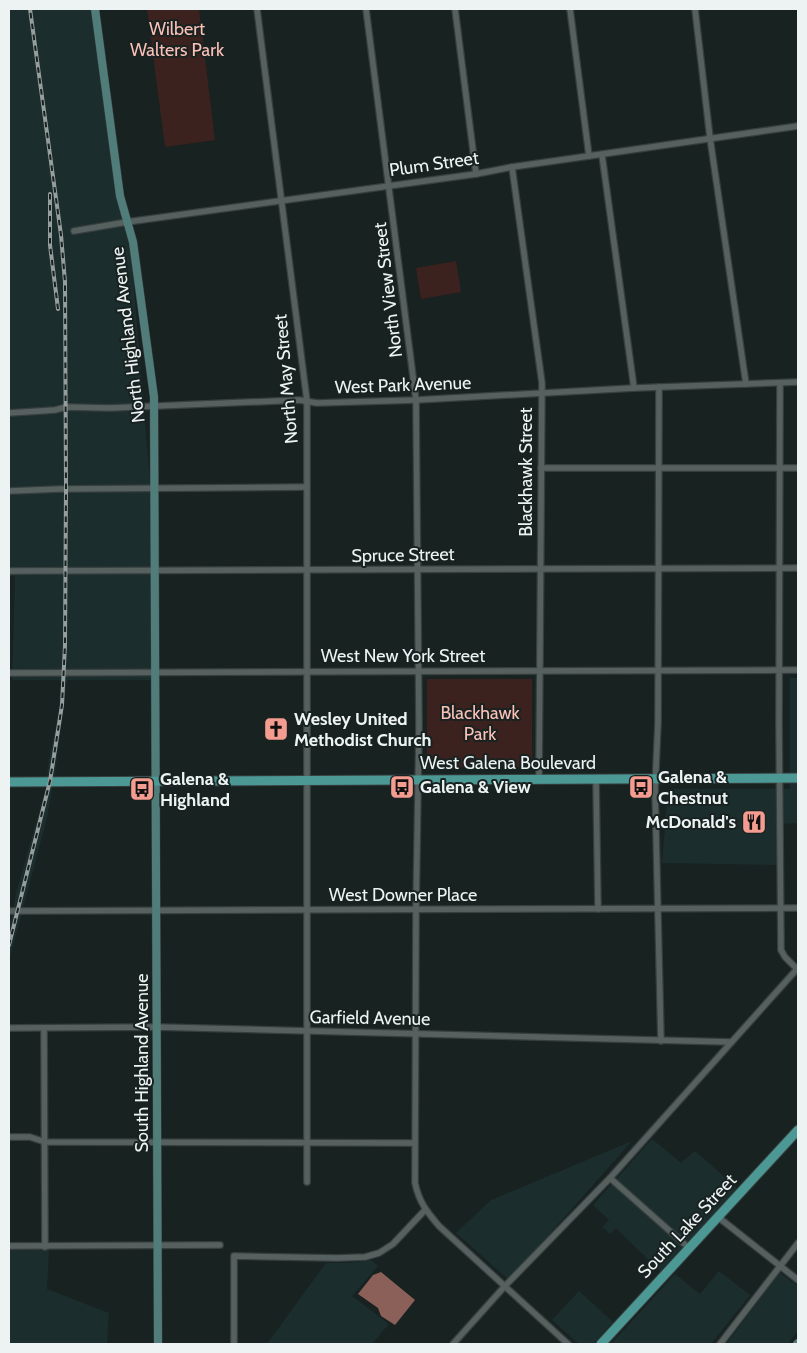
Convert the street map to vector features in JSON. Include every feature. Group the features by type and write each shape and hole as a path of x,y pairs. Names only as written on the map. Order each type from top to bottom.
{"main road":[{"name":"West Galena Boulevard","path":"9,782 798,778"},
{"name":"South Lake Street","path":"601,1344 798,1130"}],"street":[{"name":"North Highland Avenue","path":"95,9 120,196 133,242 154,405 155,781"},
{"name":"North May Street","path":"257,9 306,402 308,780 306,910 307,1182"},
{"name":"North View Street","path":"366,9 416,400 419,780 416,910 415,1183 418,1197 425,1210"},
{"path":"455,9 476,174"},
{"path":"570,9 588,156"},
{"path":"695,9 710,138 746,384"},
{"name":"Plum Street","path":"74,231 798,126"},
{"path":"602,155 634,388"},
{"name":"Blackhawk Street","path":"512,167 542,383 539,779"},
{"name":"West Park Avenue","path":"9,413 55,410 66,407 110,408 299,400 317,403 416,400 634,388 798,382"},
{"path":"453,1344 504,1287 610,1178 798,970 785,958 782,950 779,778 780,383"},
{"path":"659,387 658,670 655,789 661,1040"},
{"path":"541,468 798,468"},
{"path":"9,491 307,487"},
{"name":"Spruce Street","path":"9,571 155,572 798,568"},
{"name":"West New York Street","path":"9,673 798,670"},
{"path":"596,779 598,909"},
{"name":"South Highland Avenue","path":"155,781 158,1344"},
{"name":"West Downer Place","path":"9,911 798,908"},
{"name":"Garfield Avenue","path":"9,1028 156,1028 731,1042"},
{"path":"44,1028 45,1247"},
{"path":"9,1137 30,1137 45,1142 415,1143"},
{"path":"610,1178 689,1248"},
{"path":"234,1344 234,1256 337,1258 379,1253 393,1244 425,1210 439,1226 504,1287 568,1344"},
{"path":"718,1217 798,1280"},
{"path":"720,1344 798,1243"},
{"path":"9,1246 220,1245"}],"shaded area":[{"path":"9,9 95,9 130,238 151,496 151,680 67,680 55,774 47,818 9,961 9,928 17,890 46,788 49,759 58,716 61,680 12,680 15,576 9,576"},
{"path":"790,678 798,678 798,823 781,824 781,865 662,863 668,789 790,789"},
{"path":"652,1139 681,1163 695,1151 738,1189 660,1271 616,1228 610,1234 603,1227 609,1220 593,1205"},
{"path":"632,1141 509,1280 456,1233 491,1200"},
{"path":"9,1250 49,1250 47,1289 109,1313 107,1344 9,1344"},
{"path":"371,1260 378,1266 352,1296 389,1324 372,1344 267,1344 326,1263 350,1263"},
{"path":"719,1271 750,1295 711,1344 611,1344 675,1274 700,1294"},
{"path":"381,1272 415,1300 395,1325 381,1316 378,1308 358,1294 373,1275"},
{"path":"780,1273 798,1286 798,1330 788,1344 726,1344"},
{"path":"579,1291 613,1322 593,1344 579,1344 552,1320"}],"green space":[{"name":"Wilbert Walters Park","path":"147,9 199,9 215,140 165,147"},
{"path":"456,261 461,292 421,299 416,268"},
{"name":"Blackhawk Park","path":"427,679 532,679 532,767 427,768"}],"railway":[{"path":"9,945 50,781 62,705 65,645 65,282 61,235 30,9"},
{"path":"50,194 50,245 58,309"}],"place":[{"name":"Wesley United Methodist Church","path":"276,729"},
{"name":"Galena & View","path":"402,787"},
{"name":"Galena & Chestnut","path":"641,787"},
{"name":"Galena & Highland","path":"142,789"},
{"name":"McDonald's","path":"754,822"}]}
